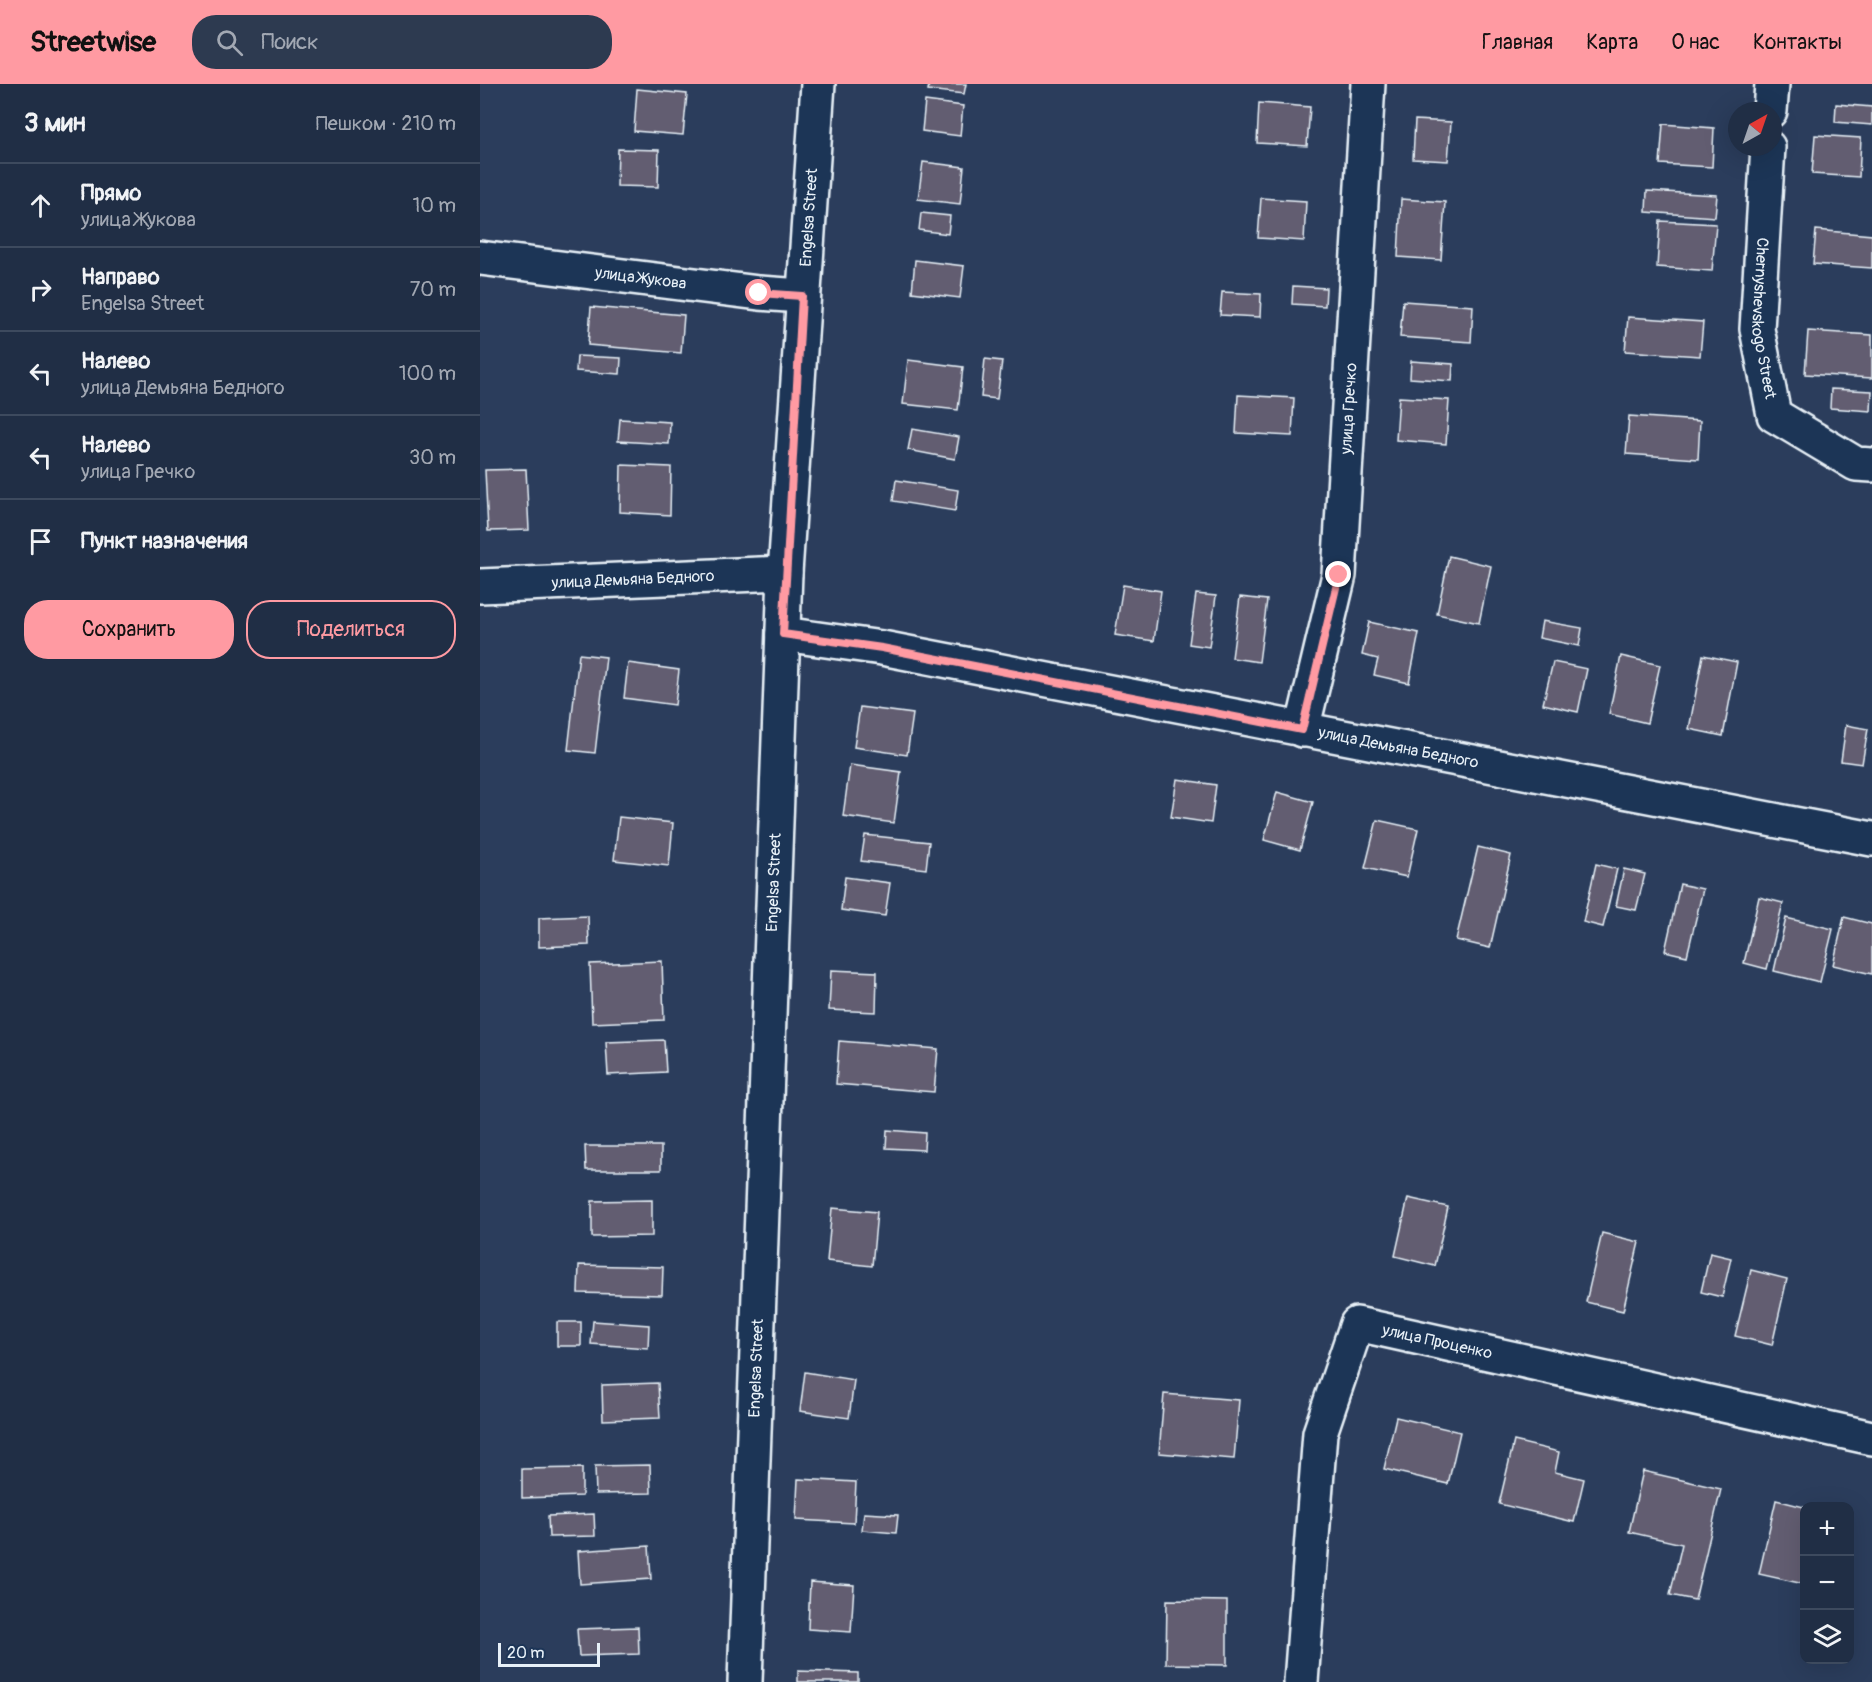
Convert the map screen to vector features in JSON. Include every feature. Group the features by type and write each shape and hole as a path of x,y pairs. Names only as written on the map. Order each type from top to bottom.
{"street":[{"name":"Engelsa Street","path":"745,1682 785,573 818,84"},
{"name":"улица Гречко","path":"1302,730 1339,575 1368,84"},
{"path":"1771,102 1772,84"},
{"name":"Chernyshevskogo Street","path":"1767,156 1757,329 1774,415 1856,464 1872,465"},
{"name":"улица Жукова","path":"480,258 701,286 802,296"},
{"name":"улица Демьяна Бедного","path":"480,586 785,573"},
{"name":"улица Демьяна Бедного","path":"783,634 882,648 1872,839"},
{"name":"улица Проценко","path":"1301,1682 1320,1433 1357,1324 1872,1438"}],"building":[{"path":"929,84 966,84 964,94 928,90"},
{"path":"637,89 687,94 683,135 634,131"},
{"path":"925,101 963,106 960,136 922,131"},
{"path":"1259,103 1310,107 1307,146 1257,143"},
{"path":"1836,104 1872,107 1872,125 1835,122"},
{"path":"1415,120 1451,122 1448,161 1413,159"},
{"path":"1663,124 1714,128 1712,167 1660,164"},
{"path":"1815,135 1861,138 1859,177 1812,174"},
{"path":"618,149 659,150 658,187 617,186"},
{"path":"923,162 964,167 960,204 918,199"},
{"path":"1647,191 1717,195 1715,217 1646,212"},
{"path":"1261,198 1306,201 1304,241 1258,238"},
{"path":"1401,199 1445,202 1441,260 1398,257"},
{"path":"921,213 950,216 948,234 919,230"},
{"path":"1660,221 1716,224 1712,271 1657,267"},
{"path":"1816,230 1872,235 1872,268 1813,264"},
{"path":"915,260 964,266 960,298 912,292"},
{"path":"1293,286 1326,288 1325,306 1292,304"},
{"path":"1222,292 1261,294 1260,317 1220,315"},
{"path":"1403,301 1473,306 1471,342 1400,337"},
{"path":"591,307 684,315 681,353 588,345"},
{"path":"1628,317 1703,322 1700,356 1625,351"},
{"path":"1808,331 1872,335 1872,378 1805,374"},
{"path":"577,356 621,358 620,374 576,371"},
{"path":"985,359 1002,361 997,399 981,397"},
{"path":"908,360 963,367 958,410 903,404"},
{"path":"1411,361 1453,364 1452,381 1410,378"},
{"path":"1831,389 1872,391 1871,411 1830,408"},
{"path":"1238,395 1294,398 1292,436 1236,433"},
{"path":"1399,397 1449,400 1446,444 1396,440"},
{"path":"1629,416 1700,421 1698,459 1626,454"},
{"path":"620,419 670,422 669,444 618,441"},
{"path":"912,429 959,437 955,459 908,450"},
{"path":"621,465 671,467 670,515 620,512"},
{"path":"526,469 529,530 488,531 485,470"},
{"path":"896,480 958,490 955,511 893,501"},
{"path":"1449,556 1491,566 1479,623 1437,614"},
{"path":"1123,585 1161,591 1154,641 1115,635"},
{"path":"1196,594 1216,596 1209,647 1189,644"},
{"path":"1240,597 1267,600 1259,662 1232,658"},
{"path":"1542,621 1582,628 1579,646 1539,638"},
{"path":"1369,622 1419,633 1409,683 1374,675 1378,659 1362,655"},
{"path":"579,654 606,657 595,753 568,750"},
{"path":"1703,655 1737,662 1723,736 1689,729"},
{"path":"1621,656 1660,665 1647,723 1609,714"},
{"path":"1553,662 1587,669 1578,712 1543,704"},
{"path":"628,663 679,670 675,705 624,698"},
{"path":"860,707 913,714 907,755 854,747"},
{"path":"1846,725 1868,729 1862,764 1841,761"},
{"path":"850,765 901,772 894,823 843,816"},
{"path":"1177,779 1216,785 1211,823 1171,817"},
{"path":"1277,792 1313,802 1300,850 1264,840"},
{"path":"619,817 673,823 669,866 614,860"},
{"path":"1377,820 1418,829 1407,877 1365,868"},
{"path":"865,835 929,842 926,869 861,861"},
{"path":"1478,847 1511,855 1490,948 1456,940"},
{"path":"1596,864 1617,869 1603,927 1583,922"},
{"path":"1624,869 1645,874 1636,910 1616,906"},
{"path":"845,877 890,883 885,916 841,910"},
{"path":"1680,884 1703,889 1687,956 1665,951"},
{"path":"1759,897 1783,903 1767,969 1744,963"},
{"path":"588,916 589,945 539,947 539,918"},
{"path":"1844,917 1872,924 1872,974 1833,965"},
{"path":"1786,918 1833,929 1820,982 1774,971"},
{"path":"662,961 664,1020 592,1023 590,964"},
{"path":"831,970 877,972 876,1012 829,1010"},
{"path":"664,1040 666,1072 608,1075 606,1042"},
{"path":"839,1041 938,1049 934,1092 836,1084"},
{"path":"887,1130 925,1133 924,1150 886,1148"},
{"path":"585,1146 661,1146 661,1170 586,1170"},
{"path":"1408,1198 1448,1207 1435,1266 1395,1256"},
{"path":"652,1200 652,1236 592,1237 592,1201"},
{"path":"832,1208 877,1212 872,1266 827,1261"},
{"path":"1602,1233 1639,1242 1623,1311 1586,1302"},
{"path":"1710,1253 1731,1258 1722,1297 1701,1292"},
{"path":"579,1265 663,1267 662,1295 578,1293"},
{"path":"1751,1270 1787,1279 1772,1345 1735,1336"},
{"path":"593,1321 649,1325 648,1348 591,1344"},
{"path":"557,1322 581,1322 581,1346 557,1346"},
{"path":"805,1372 854,1380 849,1418 800,1411"},
{"path":"658,1383 660,1418 603,1420 602,1385"},
{"path":"1164,1394 1239,1400 1234,1459 1159,1453"},
{"path":"1396,1417 1460,1432 1448,1484 1384,1469"},
{"path":"1514,1441 1559,1452 1555,1472 1584,1479 1574,1522 1499,1504"},
{"path":"650,1465 651,1493 596,1494 595,1466"},
{"path":"582,1468 582,1496 522,1498 522,1469"},
{"path":"1643,1471 1721,1489 1695,1600 1670,1595 1682,1544 1629,1532"},
{"path":"798,1479 856,1482 854,1523 796,1520"},
{"path":"1776,1500 1800,1506 1800,1583 1759,1574"},
{"path":"864,1513 898,1515 896,1533 862,1530"},
{"path":"594,1514 595,1536 549,1537 548,1516"},
{"path":"649,1546 651,1579 580,1584 578,1551"},
{"path":"810,1582 854,1585 851,1632 808,1629"},
{"path":"1167,1600 1227,1601 1227,1665 1166,1664"},
{"path":"638,1627 639,1654 579,1656 577,1629"},
{"path":"798,1671 858,1673 858,1682 798,1682"}],"route":[{"path":"759,293 802,296 783,634 882,648 1302,730 1339,575"}]}
